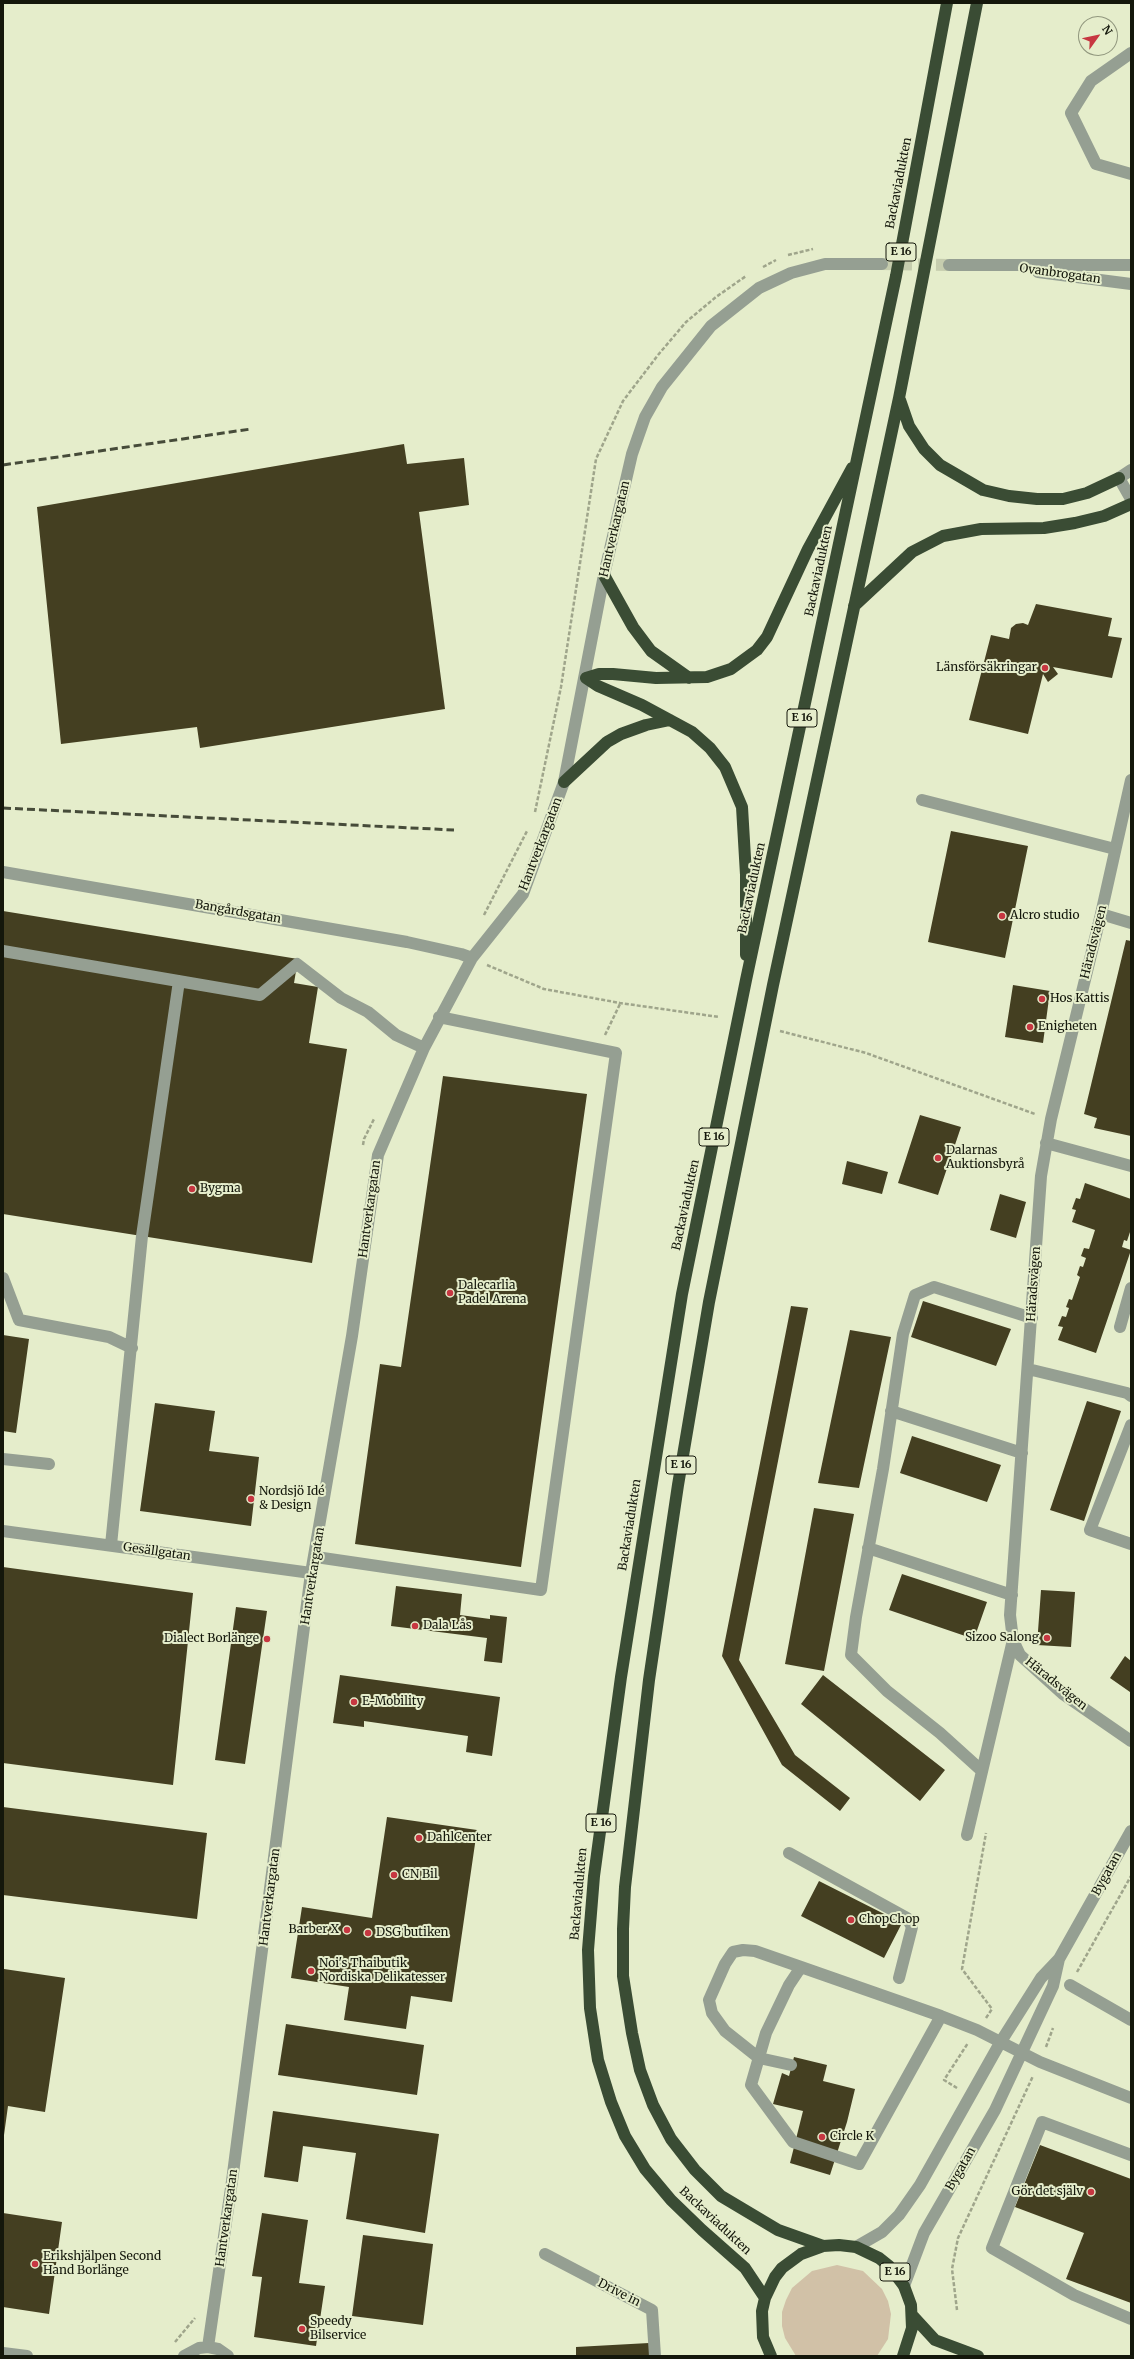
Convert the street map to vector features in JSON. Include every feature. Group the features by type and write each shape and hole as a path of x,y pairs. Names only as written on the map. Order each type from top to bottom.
{"highway":[{"name":"Backaviadukten","path":"765,2298 746,2268 702,2230 671,2200 645,2169 625,2136 611,2102 598,2060 590,2008 588,1950 596,1861 621,1677 652,1469 682,1294 746,980 896,276 947,3"},
{"name":"Backaviadukten","path":"823,2246 778,2230 721,2196 695,2170 671,2139 653,2105 640,2070 632,2033 624,1976 623,1929 625,1887 649,1680 678,1485 709,1302 773,985 899,398 977,3"},
{"path":"899,398 909,426 924,449 940,465 983,490 1023,498 1064,499 1087,494 1119,478"},
{"path":"586,678 599,674 656,678 707,677 731,669 760,646 767,637 808,549 858,456"},
{"path":"854,606 912,552 943,536 981,529 1044,528 1074,523 1104,516 1131,504"},
{"path":"604,575 633,627 651,651 689,678"},
{"path":"586,678 692,732 710,748 725,767 742,807 746,874 746,980"},
{"path":"564,782 607,742 621,734 646,725 670,720"},
{"path":"768,2354 762,2324 765,2298 775,2277 787,2264 801,2254 823,2246"},
{"name":"E 16","path":"823,2246 856,2247 879,2258 889,2266 904,2286 912,2315 935,2340 978,2356"},
{"path":"903,2356 909,2341 912,2315"}],"street":[{"path":"1131,53 1091,82 1071,113 1096,164 1131,174"},
{"name":"Hantverkargatan","path":"208,2347 232,2181 311,1573 316,1556 352,1336 378,1155 439,1017 472,958 523,894 564,782 586,678 604,575 632,454 645,417 662,387 711,326 759,288 791,273 825,264 882,264"},
{"name":"Ovanbrogatan","path":"949,265 1131,265"},
{"name":"Ovanbrogatan","path":"990,265 1131,284"},
{"path":"1131,470 1119,478 1131,499"},
{"name":"Häradsvägen","path":"1131,780 1101,914 1051,1119 1041,1176 1010,1616 1013,1640 1020,1655 1063,1694 1131,1741"},
{"path":"922,800 1115,849"},
{"name":"Bangårdsgatan","path":"3,872 407,942 462,954 472,958"},
{"path":"1101,914 1131,923"},
{"path":"3,951 260,995 297,964 341,998 368,1012 396,1035 424,1048"},
{"path":"111,1545 132,1348 142,1236 179,982"},
{"path":"316,1556 541,1590 616,1053 439,1017"},
{"path":"1046,1143 1131,1166"},
{"path":"3,1278 19,1320 109,1337 132,1348"},
{"path":"982,1771 940,1733 887,1691 851,1655 856,1617 892,1411 903,1334 915,1295 934,1287 1032,1318"},
{"path":"1120,1327 1131,1288"},
{"path":"1028,1369 1127,1393 1131,1396"},
{"path":"892,1411 1022,1453"},
{"path":"1131,1425 1090,1530 1131,1544"},
{"path":"3,1459 49,1464"},
{"name":"Gesällgatan","path":"3,1531 311,1573"},
{"path":"868,1548 1012,1595"},
{"path":"966,1835 1013,1640"},
{"name":"Bygatan","path":"856,2247 882,2232 899,2215 920,2185 972,2096 1000,2043 1041,1978 1059,1959 1131,1831"},
{"path":"789,1853 907,1918 912,1927 899,1978"},
{"path":"792,2065 759,2058 725,2031 712,2013 709,2000 725,1964 733,1952 743,1950 755,1951 941,2016 977,2030 1040,2062 1131,2098"},
{"name":"Bygatan","path":"904,2286 924,2233 995,2110 1054,1986 1059,1959"},
{"path":"801,1967 789,1985 766,2033 751,2085 793,2142 859,2164 941,2016"},
{"path":"1070,1985 1131,2020"},
{"path":"1131,2155 1042,2122 992,2248 1074,2295 1131,2320"},
{"name":"Drive in","path":"545,2254 652,2310 655,2356"},
{"path":"184,2356 199,2348 208,2347 218,2349 228,2356"},
{"path":"3,2353 27,2356"}],"path":[{"path":"756,270 798,252 820,248"},
{"path":"533,820 561,687 596,459 623,401 658,355 686,322 716,296 749,274"},
{"path":"481,920 530,826"},
{"path":"472,958 544,989 620,1003 719,1016"},
{"path":"598,1050 620,1003"},
{"path":"779,1030 866,1053 1051,1119"},
{"path":"363,1146 364,1139 374,1118"},
{"path":"972,2096 944,2080 992,2010 962,1970 987,1825"},
{"path":"1070,1985 1131,1876"},
{"path":"957,2310 952,2269 958,2238 1040,2062 1054,2027"},
{"path":"995,2110 1013,2119"},
{"path":"174,2345 195,2320 197,2312"}],"shaded area":[{"path":"837,2265 863,2271 882,2289 888,2301 891,2314 888,2339 877,2356 796,2356 785,2338 782,2326 782,2312 786,2300 792,2288 812,2271"}],"building":[{"path":"404,444 407,464 464,458 469,505 419,512 445,709 200,748 197,727 61,744 37,507"},
{"path":"1036,604 1112,618 1108,636 1122,638 1112,678 1053,667 1058,674 1048,682 1043,674 1028,734 969,720 991,635 1009,639 1011,628 1016,624 1023,623 1028,625"},
{"path":"951,831 1028,846 1005,958 928,942"},
{"path":"3,911 298,959 294,983 318,987 309,1043 347,1049 312,1263 3,1214"},
{"path":"1126,940 1131,941 1131,1136 1094,1128 1097,1118 1084,1114"},
{"path":"1013,985 1050,991 1043,1043 1005,1037"},
{"path":"443,1076 587,1094 521,1567 355,1544 380,1364 401,1367"},
{"path":"920,1115 961,1127 938,1195 898,1183"},
{"path":"847,1161 888,1172 882,1194 842,1184"},
{"path":"1085,1183 1131,1199 1131,1229 1127,1241 1124,1240 1122,1247 1131,1250 1096,1353 1058,1340 1063,1327 1058,1326 1062,1316 1066,1317 1069,1308 1066,1307 1069,1299 1072,1300 1080,1277 1077,1275 1080,1266 1083,1267 1086,1258 1081,1256 1084,1248 1089,1249 1095,1230 1072,1222 1076,1210 1072,1209 1076,1198 1080,1199"},
{"path":"1000,1194 1026,1202 1016,1238 990,1230"},
{"path":"923,1301 1011,1329 996,1366 911,1337"},
{"path":"791,1306 808,1308 739,1660 795,1755 850,1798 840,1811 782,1765 722,1656"},
{"path":"850,1330 891,1337 859,1488 818,1483"},
{"path":"3,1335 29,1339 16,1433 3,1431"},
{"path":"1087,1401 1121,1411 1084,1521 1050,1510"},
{"path":"155,1403 215,1411 209,1451 259,1457 251,1526 140,1511"},
{"path":"912,1436 1001,1465 987,1502 900,1473"},
{"path":"814,1508 854,1514 824,1671 785,1664"},
{"path":"3,1567 193,1593 173,1785 3,1763"},
{"path":"902,1574 987,1602 974,1639 889,1610"},
{"path":"396,1586 462,1594 460,1615 490,1619 490,1615 507,1617 502,1663 484,1661 487,1638 391,1626"},
{"path":"1041,1590 1075,1592 1071,1647 1037,1645"},
{"path":"236,1607 267,1611 245,1764 215,1760"},
{"path":"1125,1656 1131,1661 1130,1692 1110,1678"},
{"path":"340,1675 500,1697 492,1756 466,1752 468,1736 364,1721 364,1727 333,1723"},
{"path":"823,1675 945,1770 920,1801 801,1704"},
{"path":"3,1807 207,1833 197,1919 3,1895"},
{"path":"387,1817 477,1830 452,2002 411,1996 406,2029 344,2020 349,1987 291,1978 302,1907 372,1918"},
{"name":"ChopChop","path":"819,1881 902,1923 884,1958 801,1916"},
{"path":"4,1969 65,1978 45,2112 8,2106 4,2135"},
{"path":"286,2024 424,2045 417,2095 278,2075"},
{"path":"794,2057 827,2065 823,2081 855,2089 847,2122 830,2175 790,2163 803,2111 773,2104 782,2073 789,2076"},
{"path":"273,2111 439,2134 425,2233 346,2219 356,2153 303,2146 298,2182 264,2177"},
{"path":"1040,2145 1131,2179 1131,2303 1066,2279 1084,2233 1015,2207"},
{"path":"3,2213 62,2222 49,2314 3,2307"},
{"path":"262,2213 308,2220 299,2283 325,2286 316,2346 254,2337 262,2277 252,2276"},
{"path":"363,2235 433,2244 423,2325 352,2316"},
{"path":"649,2343 650,2356 576,2356 576,2347"}],"tunnel":[{"path":"882,264 949,265"}],"railway":[{"path":"3,465 251,429"},
{"path":"3,808 454,830"}],"place":[{"name":"Länsförsäkringar","path":"1045,668"},
{"name":"Alcro studio","path":"1002,916"},
{"name":"Hos Kattis","path":"1042,999"},
{"name":"Enigheten","path":"1030,1027"},
{"name":"Dalarnas Auktionsbyrå","path":"938,1158"},
{"name":"Bygma","path":"192,1189"},
{"name":"Dalecarlia Padel Arena","path":"450,1293"},
{"name":"Nordsjö Idé & Design","path":"251,1499"},
{"name":"Dala Lås","path":"415,1626"},
{"name":"Sizoo Salong","path":"1047,1638"},
{"name":"Dialect Borlänge","path":"267,1639"},
{"name":"E-Mobility","path":"354,1702"},
{"name":"DahlCenter","path":"419,1838"},
{"name":"CN Bil","path":"394,1875"},
{"name":"ChopChop","path":"851,1920"},
{"name":"Barber X","path":"347,1930"},
{"name":"DSG butiken","path":"368,1933"},
{"name":"Noi's Thaibutik Nordiska Delikatesser","path":"311,1971"},
{"name":"Circle K","path":"822,2137"},
{"name":"Gör det själv","path":"1091,2192"},
{"name":"Erikshjälpen Second Hand Borlänge","path":"35,2264"},
{"name":"Speedy Bilservice","path":"302,2329"}]}
